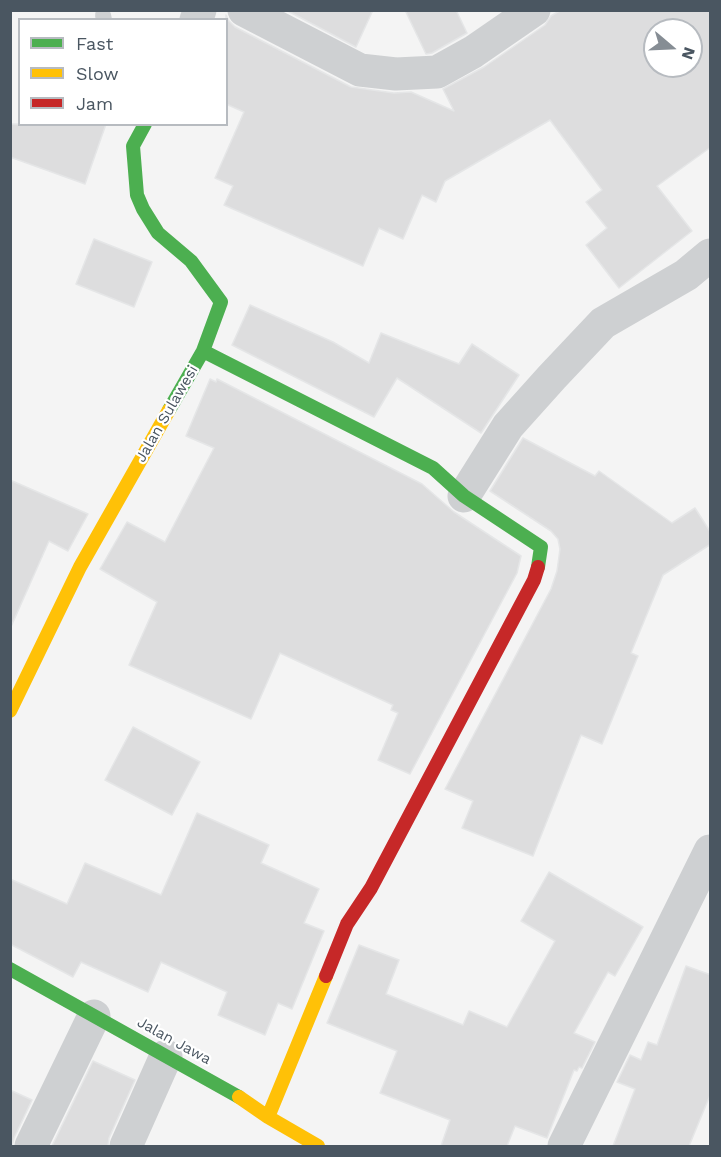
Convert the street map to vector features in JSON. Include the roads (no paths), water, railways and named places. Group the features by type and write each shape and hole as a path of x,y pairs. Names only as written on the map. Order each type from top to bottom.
{"street":[{"path":"244,10 360,70 396,74 437,72 473,52 534,10"},
{"path":"134,146 144,126"},
{"name":"Jalan Sulawesi","path":"10,711 80,567 203,351 221,302 191,261 158,233 143,209 137,195 134,146"},
{"path":"464,496 508,426 603,323 686,275 711,255"},
{"path":"203,351 434,468 464,496 541,546 539,565 534,580 371,888 347,924 268,1117"},
{"path":"564,1146 711,851"},
{"name":"Jalan Jawa","path":"10,969 226,1088 268,1117 318,1146"},
{"path":"31,1146 94,1016"},
{"path":"126,1146 166,1056"}],"lane":[{"path":"129,126 134,146"}]}
